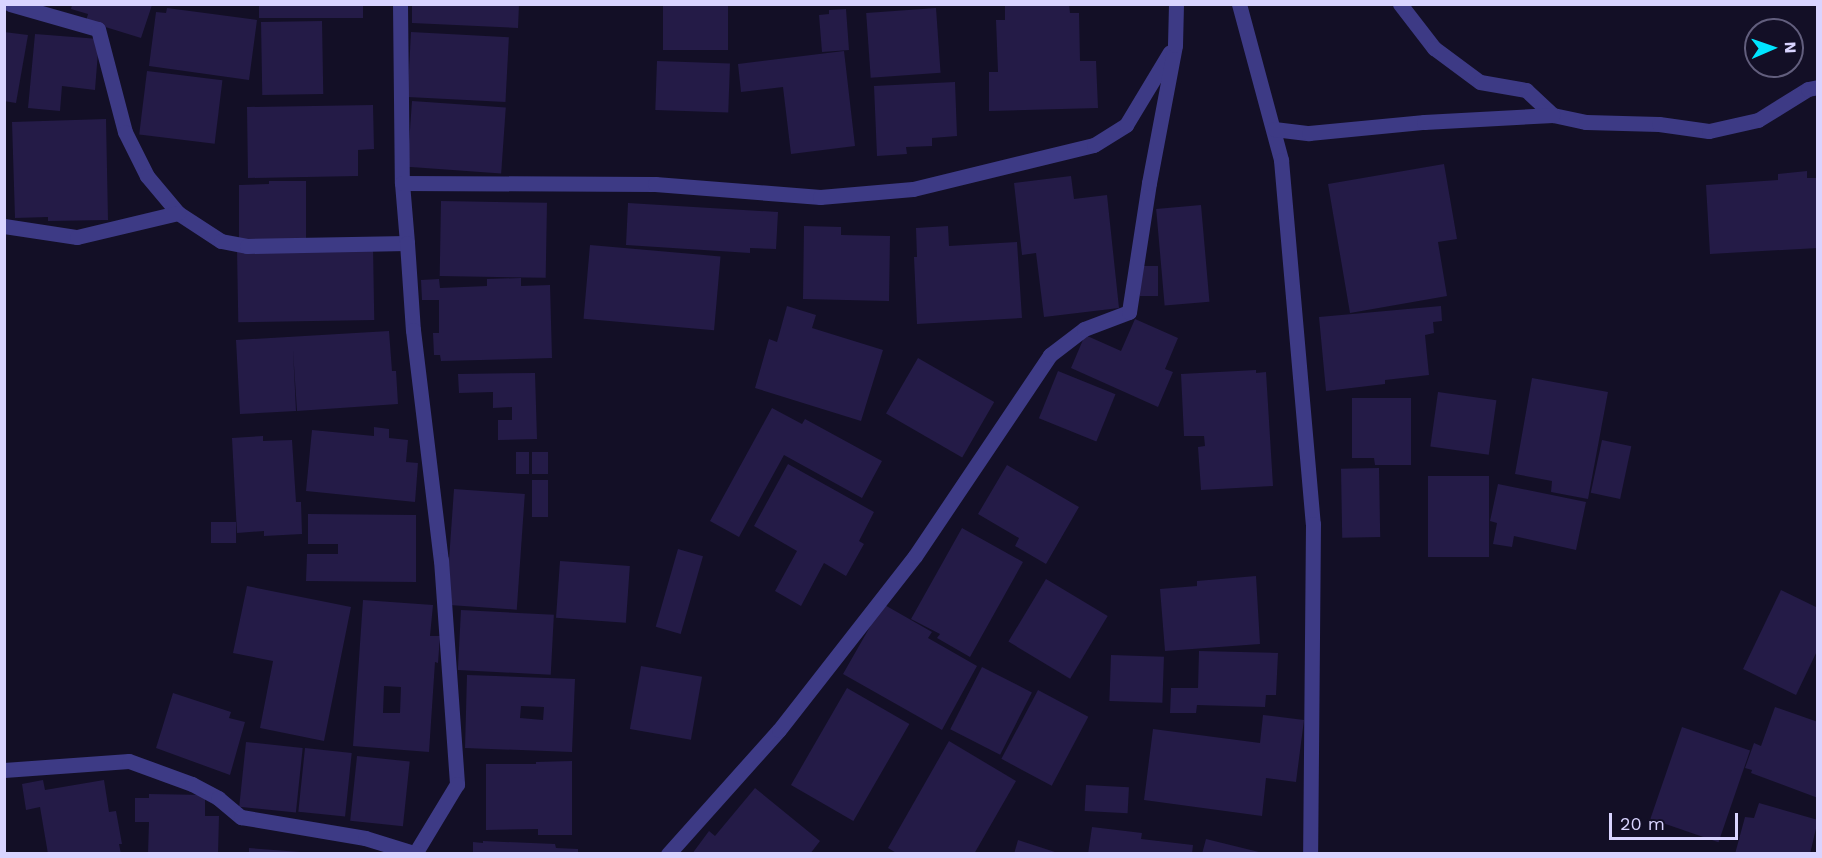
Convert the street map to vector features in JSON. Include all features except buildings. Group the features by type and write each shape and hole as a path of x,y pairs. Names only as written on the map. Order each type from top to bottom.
{"street":[{"path":"10,4 98,29 125,132 147,176 178,213 221,241 247,246 406,243"},
{"path":"4,770 129,761 192,784 218,798 241,817 365,838 417,853 457,784 441,560 413,330 406,243 402,183 400,4"},
{"path":"668,854 779,730 915,556 1050,355 1084,329 1129,312 1149,183 1175,45 1176,4"},
{"path":"1239,4 1281,160 1313,524 1310,854"},
{"path":"1400,4 1434,48 1480,82 1526,90 1552,114"},
{"path":"402,183 655,184 820,197 913,189 1094,145 1126,125 1175,45"},
{"path":"1274,129 1309,133 1424,122 1552,114 1586,122 1659,124 1709,131 1758,120 1808,89 1818,87"},
{"path":"4,226 77,237 178,213"}]}
